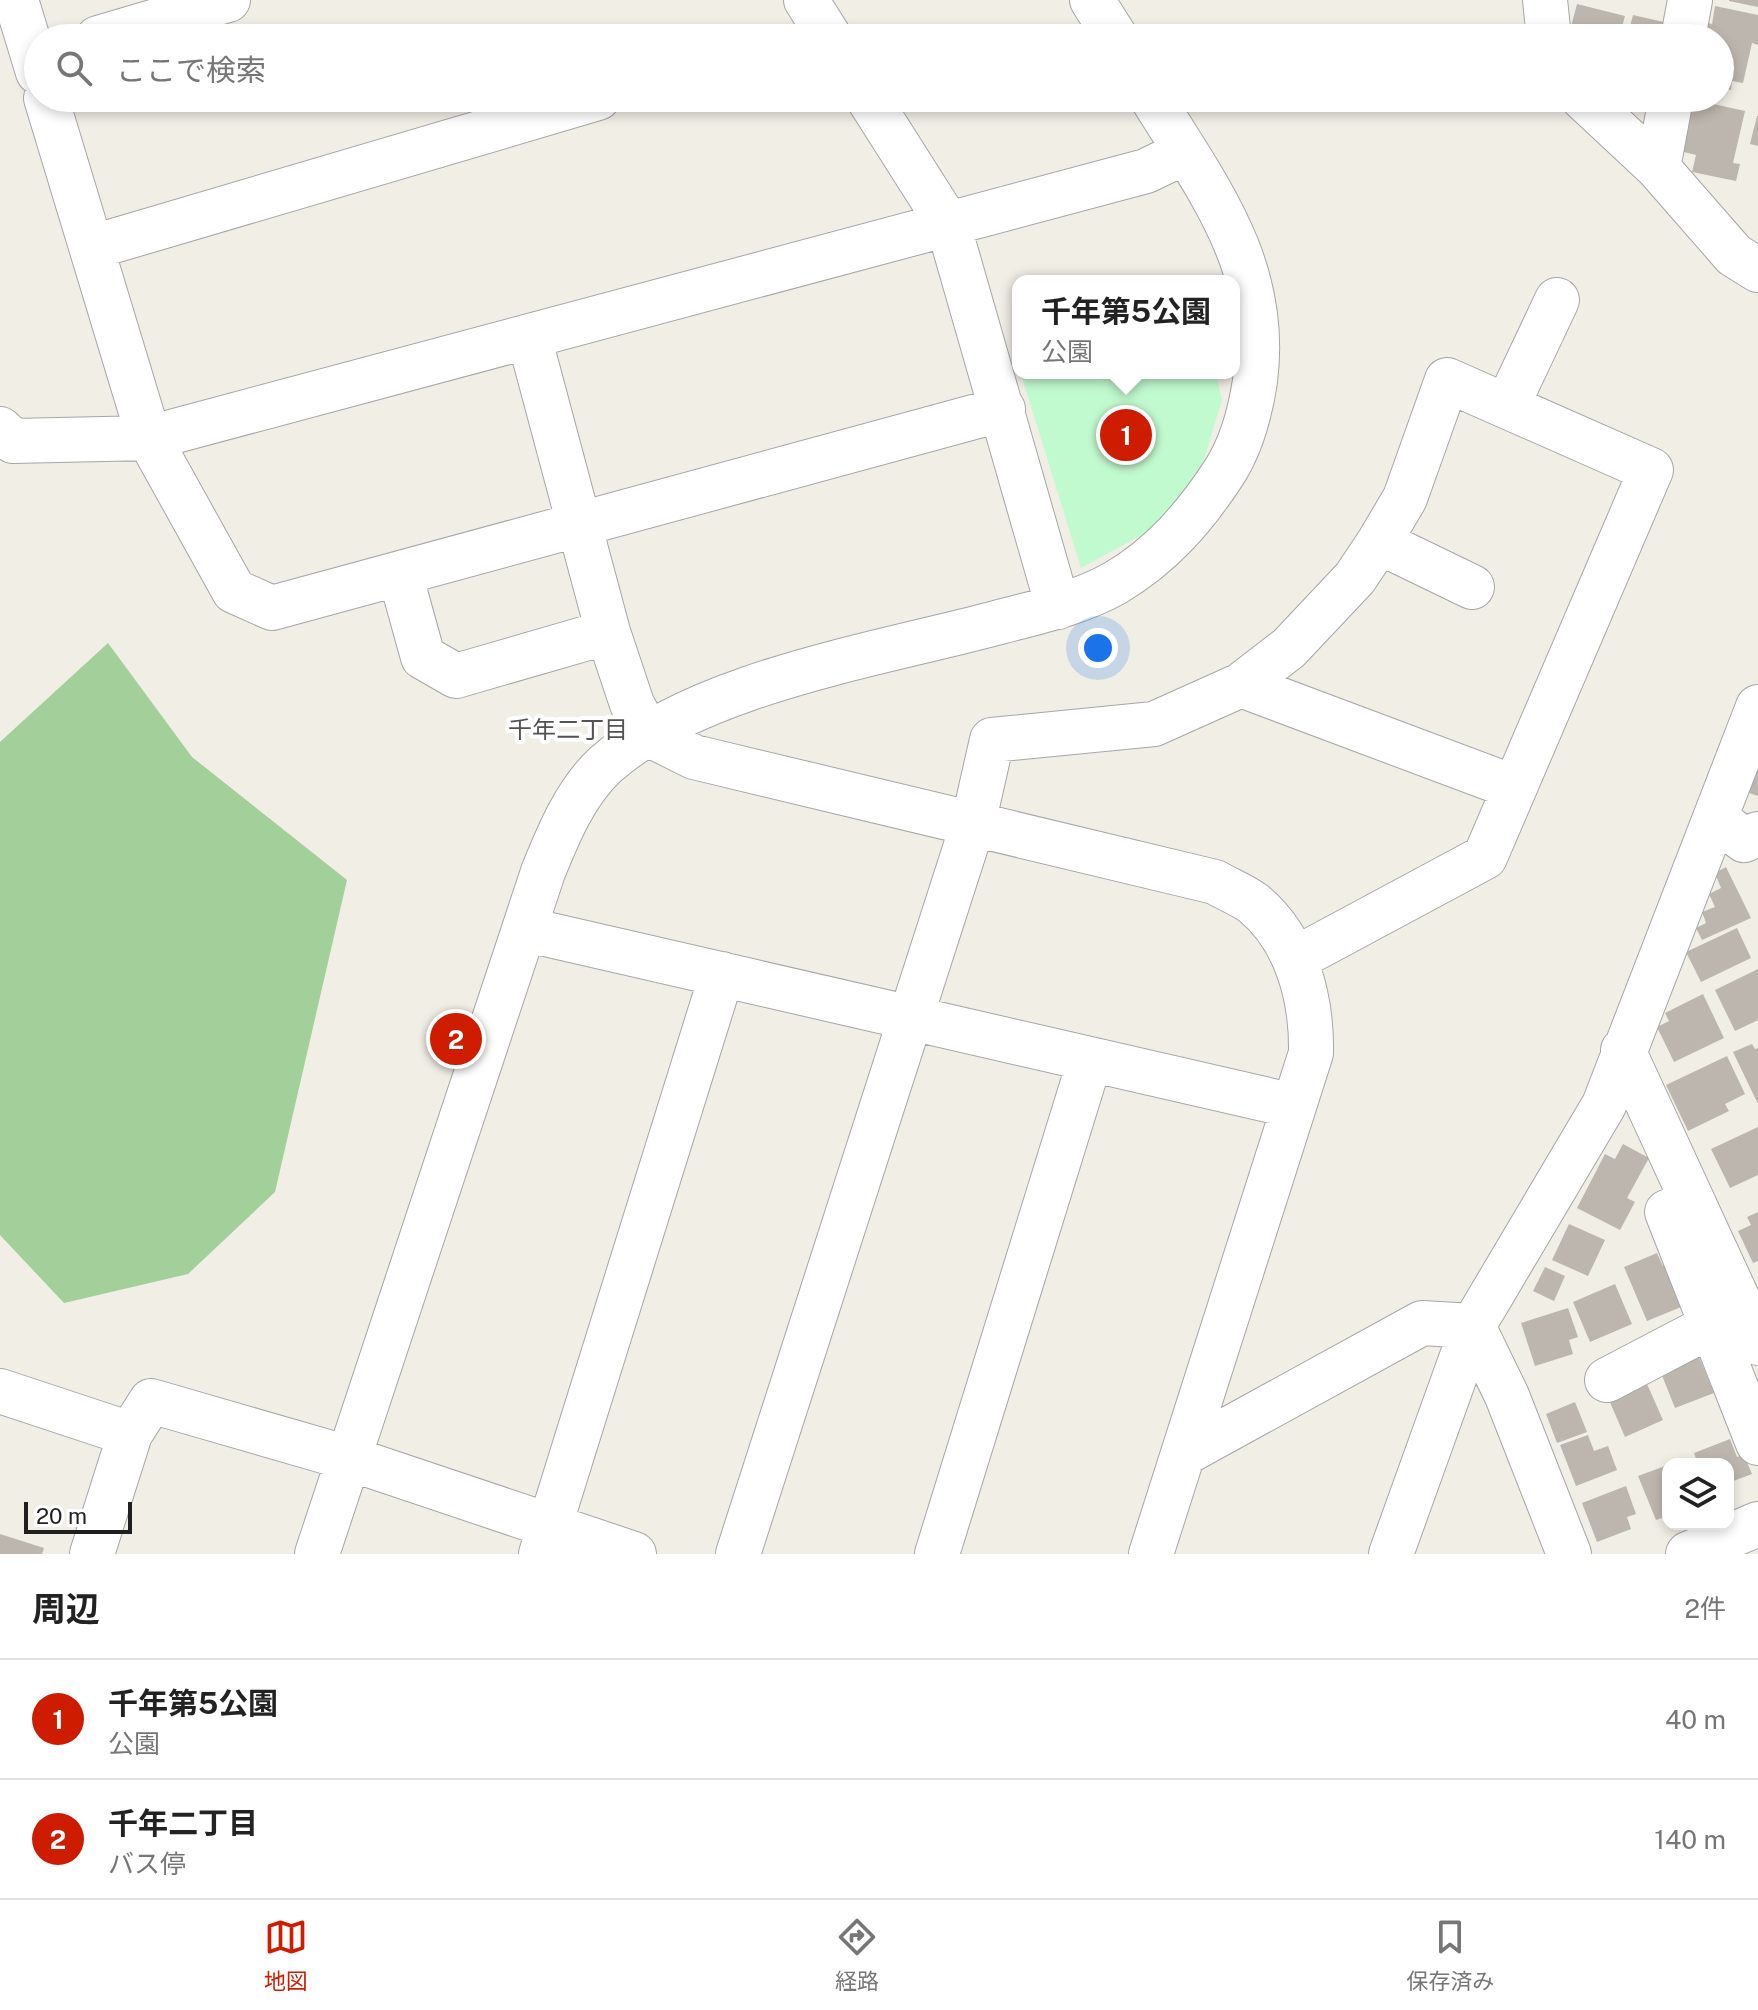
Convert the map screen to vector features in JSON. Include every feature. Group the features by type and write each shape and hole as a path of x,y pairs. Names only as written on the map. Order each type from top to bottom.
{"street":[{"path":"16,0 24,25"},
{"path":"146,24 228,0"},
{"path":"1092,0 1107,24"},
{"path":"1545,0 1548,24"},
{"path":"1686,24 1690,0"},
{"path":"50,112 149,438 234,591 272,608 1003,409"},
{"path":"93,247 551,112"},
{"path":"877,112 948,224 1058,607"},
{"path":"317,1554 543,872 572,808 604,766 648,734 736,691 1058,607 1113,584 1157,554 1199,511 1236,454 1252,400 1260,342 1255,300 1240,248 1161,112"},
{"path":"1598,112 1658,168 1734,255 1758,270"},
{"path":"1658,168 1668,112"},
{"path":"0,429 13,441 149,438 1146,171 1185,152"},
{"path":"1507,406 1557,300"},
{"path":"529,337 608,632 632,704 648,734 694,757 1215,882 1253,903 1295,959 1312,1014 1311,1053 1151,1554"},
{"path":"738,1554 973,824 992,740 1154,724 1241,685 1289,648 1355,578 1405,498 1447,380 1651,470 1485,857 1295,959"},
{"path":"1379,542 1472,587"},
{"path":"400,574 423,657 456,676 608,632"},
{"path":"1241,685 1513,787"},
{"path":"1391,1554 1473,1326 1604,1105 1623,1050 1744,841 1758,707"},
{"path":"524,929 1294,1106"},
{"path":"545,1540 722,974"},
{"path":"1623,1050 1758,1343"},
{"path":"937,1554 1090,1060"},
{"path":"1692,1200 1667,1212 1758,1443"},
{"path":"1185,1453 1422,1323 1473,1326"},
{"path":"1607,1380 1712,1325"},
{"path":"1473,1326 1507,1396 1569,1554"},
{"path":"0,1391 130,1434"},
{"path":"92,1554 130,1434 151,1401 348,1458 545,1540 634,1554"},
{"path":"1688,1554 1758,1524"}],"green space":[{"path":"1023,379 1217,379 1222,400 1201,469 1151,530 1081,568"},
{"path":"108,643 192,757 347,880 275,1192 188,1274 64,1303 0,1235 0,742"}],"building":[{"path":"1729,0 1758,0 1758,7 1729,1"},
{"path":"1577,4 1625,16 1623,24 1572,24"},
{"path":"1715,6 1758,15 1758,45 1752,43 1743,83 1734,81 1734,24 1712,24"},
{"path":"1633,15 1668,23 1668,24 1631,24"},
{"path":"1734,109 1745,111 1733,163 1740,164 1736,181 1692,172 1696,155 1680,151 1688,112 1734,112"},
{"path":"1758,116 1758,146 1750,144"},
{"path":"1758,767 1758,796 1746,792"},
{"path":"1726,867 1751,918 1702,940 1696,928 1706,923 1702,912 1715,907 1709,894 1721,888 1715,873"},
{"path":"1737,928 1751,958 1701,982 1686,952"},
{"path":"1758,969 1758,1020 1735,1031 1715,990"},
{"path":"1703,994 1724,1038 1674,1062 1657,1027 1669,1021 1665,1013"},
{"path":"1752,1044 1755,1049 1758,1048 1758,1104 1733,1052"},
{"path":"1727,1056 1745,1094 1725,1104 1729,1111 1688,1131 1666,1085"},
{"path":"1758,1127 1758,1175 1730,1188 1711,1149"},
{"path":"1623,1144 1649,1158 1627,1198 1635,1202 1620,1230 1577,1208 1605,1154 1615,1159"},
{"path":"1758,1212 1758,1261 1753,1263 1738,1231 1751,1225 1747,1217"},
{"path":"1569,1224 1605,1240 1588,1276 1552,1260"},
{"path":"1657,1253 1663,1266 1669,1264 1686,1305 1647,1321 1624,1267"},
{"path":"1545,1267 1565,1276 1554,1301 1533,1291"},
{"path":"1615,1284 1632,1324 1590,1342 1573,1302"},
{"path":"1568,1308 1578,1337 1569,1340 1573,1354 1535,1366 1521,1323"},
{"path":"1699,1357 1714,1393 1675,1408 1661,1373"},
{"path":"1647,1384 1663,1420 1625,1437 1609,1400"},
{"path":"1575,1402 1587,1432 1557,1443 1546,1414"},
{"path":"1588,1435 1594,1451 1608,1446 1617,1470 1576,1486 1560,1445"},
{"path":"1730,1439 1737,1457 1744,1455 1752,1474 1734,1481 1734,1458 1696,1458 1694,1453"},
{"path":"1662,1467 1662,1518 1656,1520 1638,1476"},
{"path":"1626,1486 1636,1514 1627,1517 1631,1529 1597,1542 1582,1503"},
{"path":"0,1534 44,1548 42,1554 0,1554"}],"place":[{"name":"千年第5公園","path":"1126,435"},
{"name":"千年二丁目","path":"456,1039"}],"district":[{"name":"千年二丁目","path":"568,730"}]}
